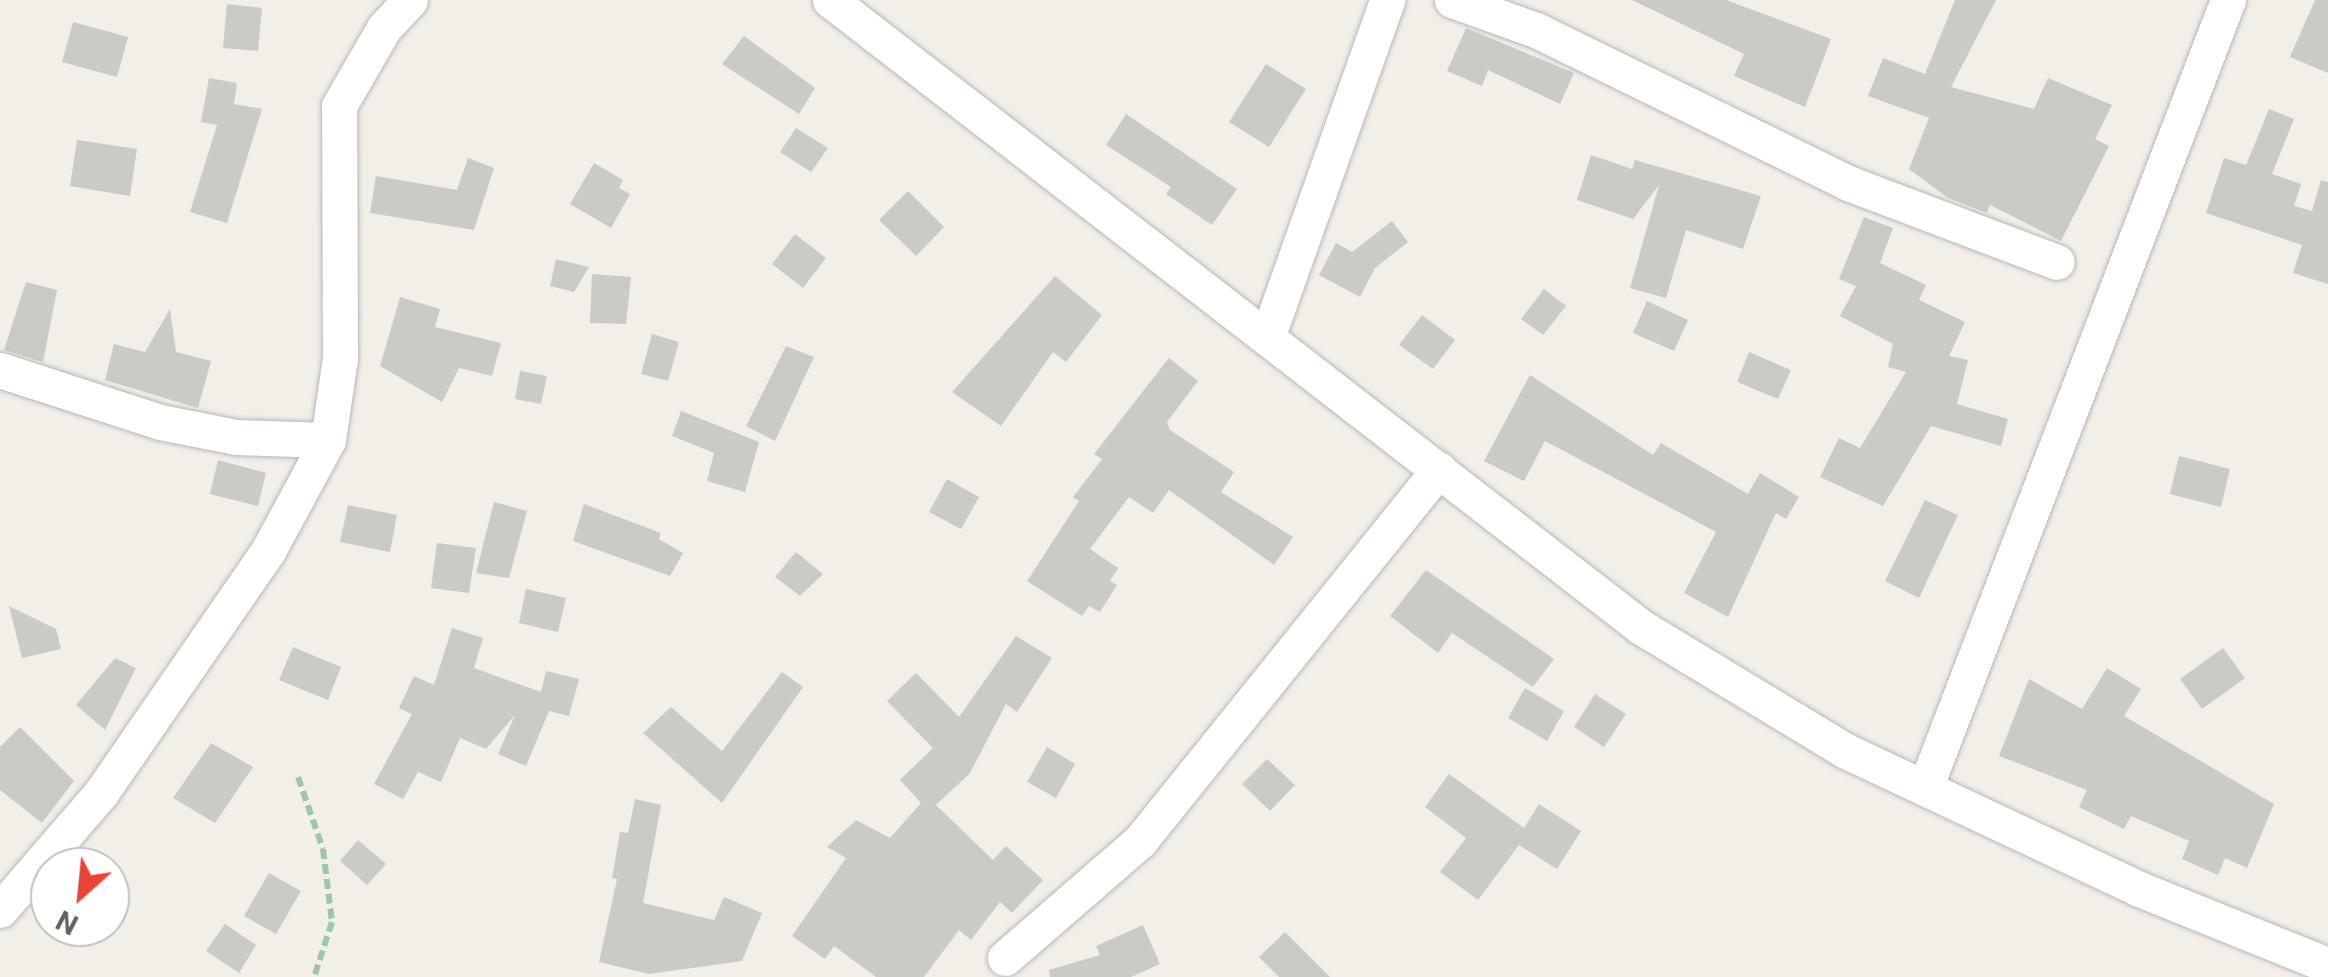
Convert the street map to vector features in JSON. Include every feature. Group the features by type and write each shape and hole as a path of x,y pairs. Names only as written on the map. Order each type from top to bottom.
{"street":[{"path":"0,910 100,793 268,551 328,440 340,358 339,106 384,28 410,0"},
{"path":"830,0 1641,627 1828,741 2136,888 2328,965"},
{"path":"1268,335 1387,0"},
{"path":"1452,0 1536,30 1848,183 2056,262"},
{"path":"1925,788 2228,0"},
{"path":"0,370 160,422 236,437 328,440"},
{"path":"1006,958 1140,841 1440,469"}],"path":[{"path":"298,777 323,850 332,922 314,977"}],"building":[{"path":"1632,0 1726,0 1831,39 1805,107 1734,76 1744,54"},
{"path":"1955,0 1996,0 1951,87 2034,109 2048,78 2112,105 2095,139 2109,146 2061,241 1990,205 1987,213 1948,198 1909,169 1929,118 1868,96 1883,58 1925,74"},
{"path":"2315,0 2328,0 2328,73 2290,57"},
{"path":"227,4 262,8 258,51 223,48"},
{"path":"73,22 128,37 117,77 62,62"},
{"path":"1466,28 1574,73 1560,104 1488,70 1482,86 1447,71"},
{"path":"744,36 815,88 799,114 722,64"},
{"path":"1266,64 1306,89 1269,147 1229,122"},
{"path":"209,78 237,83 234,104 262,109 227,223 190,212 217,125 201,122"},
{"path":"2269,109 2294,119 2272,174 2301,184 2294,206 2312,211 2321,180 2328,182 2328,284 2293,273 2302,245 2206,213 2224,158 2246,165"},
{"path":"1126,114 1237,189 1212,225 1166,194 1171,187 1106,145"},
{"path":"796,128 828,148 811,172 780,152"},
{"path":"77,140 137,149 130,196 70,186"},
{"path":"1591,155 1632,169 1635,160 1761,196 1743,249 1686,230 1666,298 1630,288 1659,185 1633,219 1577,200"},
{"path":"468,158 494,168 474,230 370,213 376,176 457,190"},
{"path":"594,163 623,180 619,188 630,194 611,228 570,204"},
{"path":"908,191 944,227 916,256 879,220"},
{"path":"1864,217 1893,228 1880,263 1926,285 1919,300 1965,322 1949,356 1968,360 1957,404 2008,419 2001,446 1931,426 1883,506 1820,477 1839,438 1860,448 1906,372 1888,367 1893,344 1840,316 1856,286 1839,279"},
{"path":"1392,221 1408,242 1375,268 1360,297 1319,275 1336,243 1352,252"},
{"path":"795,234 826,258 803,288 772,264"},
{"path":"556,259 589,267 574,292 550,286"},
{"path":"592,274 631,277 626,324 590,323"},
{"path":"1055,276 1102,315 1066,362 1053,352 1001,426 952,392"},
{"path":"26,282 57,290 43,362 4,350"},
{"path":"1544,289 1566,306 1543,335 1521,319"},
{"path":"400,297 440,309 435,327 501,343 492,376 459,368 442,402 380,366"},
{"path":"1647,301 1688,320 1674,351 1633,333"},
{"path":"170,309 176,352 211,361 198,408 105,380 114,344 145,352"},
{"path":"1422,315 1455,340 1433,369 1399,345"},
{"path":"652,334 679,342 668,381 641,374"},
{"path":"786,346 814,357 775,441 746,426"},
{"path":"1749,352 1791,370 1778,399 1737,382"},
{"path":"1169,358 1198,381 1167,422 1170,430 1234,472 1221,492 1293,537 1274,565 1169,490 1153,513 1129,497 1090,549 1118,568 1110,581 1117,585 1100,612 1089,606 1082,616 1027,581 1079,501 1073,497 1102,459 1094,454"},
{"path":"520,371 547,376 541,404 515,399"},
{"path":"1530,375 1653,455 1661,443 1748,494 1760,473 1799,497 1786,519 1776,513 1728,617 1684,593 1716,532 1545,441 1524,481 1484,461"},
{"path":"681,411 759,442 745,492 707,481 714,453 672,436"},
{"path":"2179,456 2230,469 2221,507 2170,494"},
{"path":"218,460 266,473 258,506 210,494"},
{"path":"947,479 979,497 961,529 929,512"},
{"path":"1925,500 1958,515 1919,598 1885,581"},
{"path":"494,502 527,511 509,578 476,573"},
{"path":"584,504 661,533 659,539 683,553 670,576 573,541"},
{"path":"348,505 397,515 390,552 340,542"},
{"path":"437,543 476,548 469,593 431,588"},
{"path":"796,552 823,574 800,596 775,577"},
{"path":"1426,570 1554,659 1533,687 1452,633 1438,653 1390,616"},
{"path":"526,589 566,598 558,632 519,623"},
{"path":"9,606 56,629 61,649 22,658"},
{"path":"452,628 483,638 474,668 541,692 546,671 579,679 569,716 549,711 526,766 498,754 515,715 486,749 460,738 441,782 418,772 403,799 374,784 412,714 399,708 414,676 434,685"},
{"path":"1016,636 1052,658 1017,712 1006,704 970,773 936,805 993,860 1006,846 1043,880 1012,913 1000,902 971,940 959,930 924,977 876,977 834,946 825,959 792,936 846,858 827,847 856,820 890,838 921,803 900,780 933,748 887,701 916,673 959,717"},
{"path":"293,647 341,667 328,700 279,680"},
{"path":"2223,648 2245,678 2202,709 2180,679"},
{"path":"115,658 136,668 105,730 76,705"},
{"path":"2107,668 2141,689 2124,716 2274,804 2247,868 2225,858 2218,875 2182,859 2189,841 2131,816 2124,829 2079,807 2087,790 1999,756 2029,679 2082,709"},
{"path":"782,672 803,687 722,803 643,733 671,707 722,751"},
{"path":"1525,688 1564,711 1547,741 1508,718"},
{"path":"1595,694 1626,714 1604,747 1574,727"},
{"path":"20,727 74,781 42,823 0,790 0,747"},
{"path":"211,743 253,767 215,823 173,798"},
{"path":"1047,747 1075,764 1056,798 1027,782"},
{"path":"1267,759 1295,785 1270,811 1242,784"},
{"path":"1449,774 1524,828 1539,804 1581,831 1557,869 1519,845 1478,900 1440,872 1466,838 1425,807"},
{"path":"635,799 661,805 643,903 714,920 724,897 762,913 742,961 649,974 599,962 617,879 612,878 620,832 628,833"},
{"path":"358,840 386,864 367,885 340,861"},
{"path":"269,873 301,891 276,934 244,916"},
{"path":"225,924 256,945 239,973 206,951"},
{"path":"1143,925 1160,964 1131,977 1050,977 1049,970 1100,955 1096,946"},
{"path":"1285,932 1330,977 1279,977 1259,957"}]}
